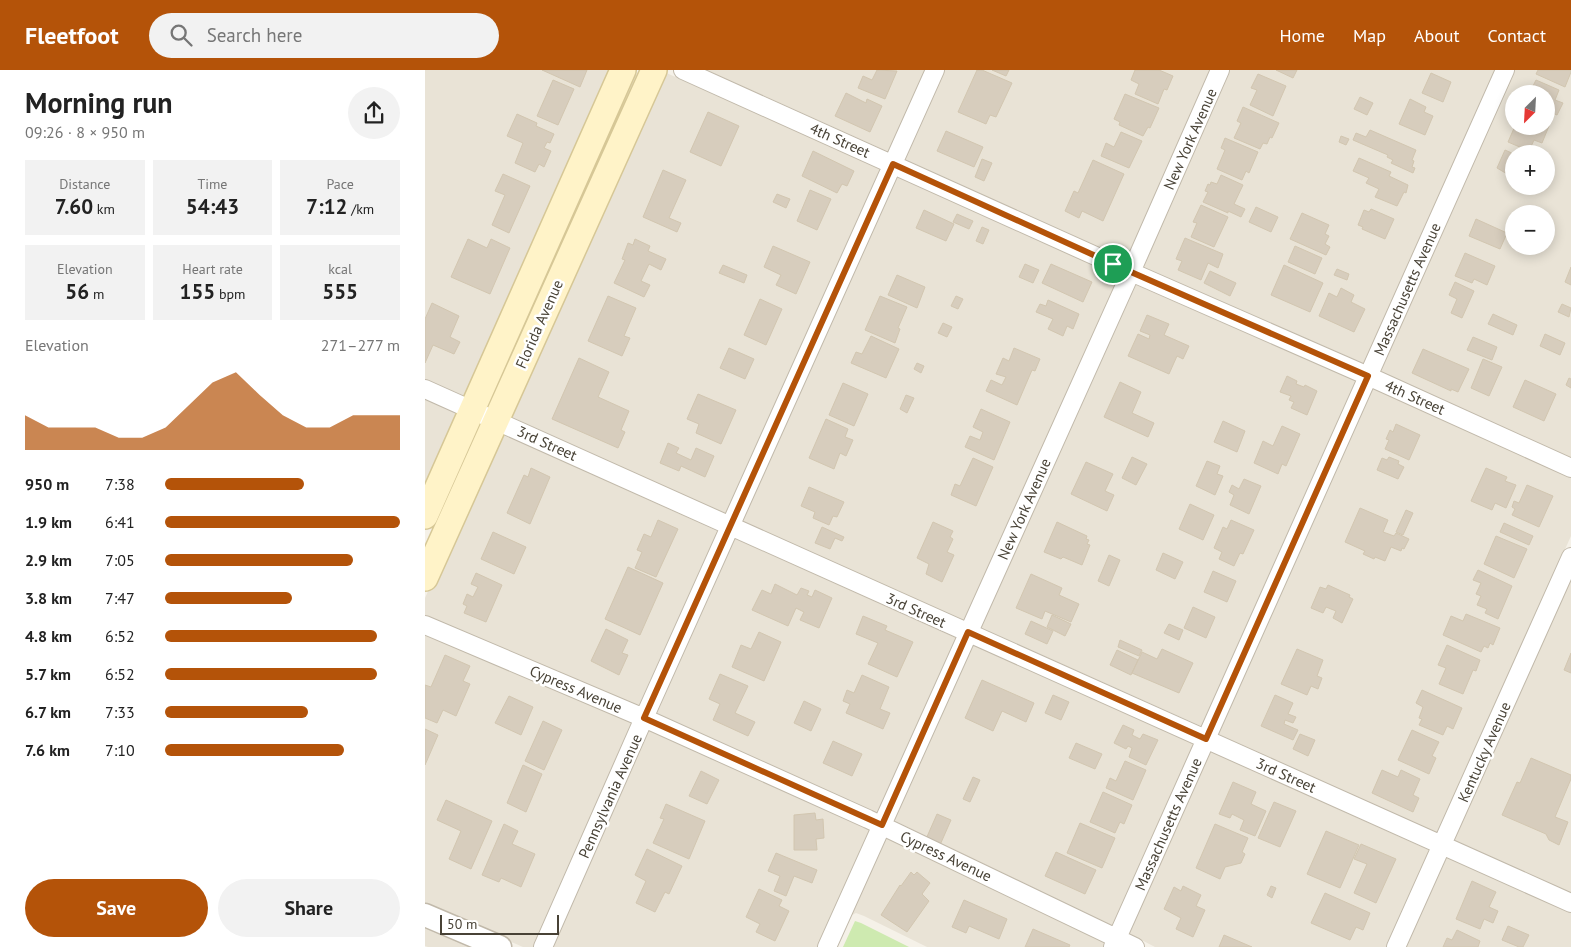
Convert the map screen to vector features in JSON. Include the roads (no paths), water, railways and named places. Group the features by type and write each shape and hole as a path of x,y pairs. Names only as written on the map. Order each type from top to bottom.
{"main road":[{"name":"Florida Avenue","path":"425,516 623,70"},
{"name":"Florida Avenue","path":"425,578 654,70"}],"street":[{"name":"4th Street","path":"683,70 1571,468"},
{"name":"Pennsylvania Avenue","path":"543,947 935,70"},
{"name":"New York Avenue","path":"827,947 1220,70"},
{"name":"Massachusetts Avenue","path":"1115,942 1505,70"},
{"name":"3rd Street","path":"425,390 496,420 1571,903"},
{"name":"Kentucky Avenue","path":"1396,947 1571,557"},
{"name":"Cypress Avenue","path":"425,624 644,718 882,825 1115,942 1135,947"},
{"path":"425,915 500,947"}]}
